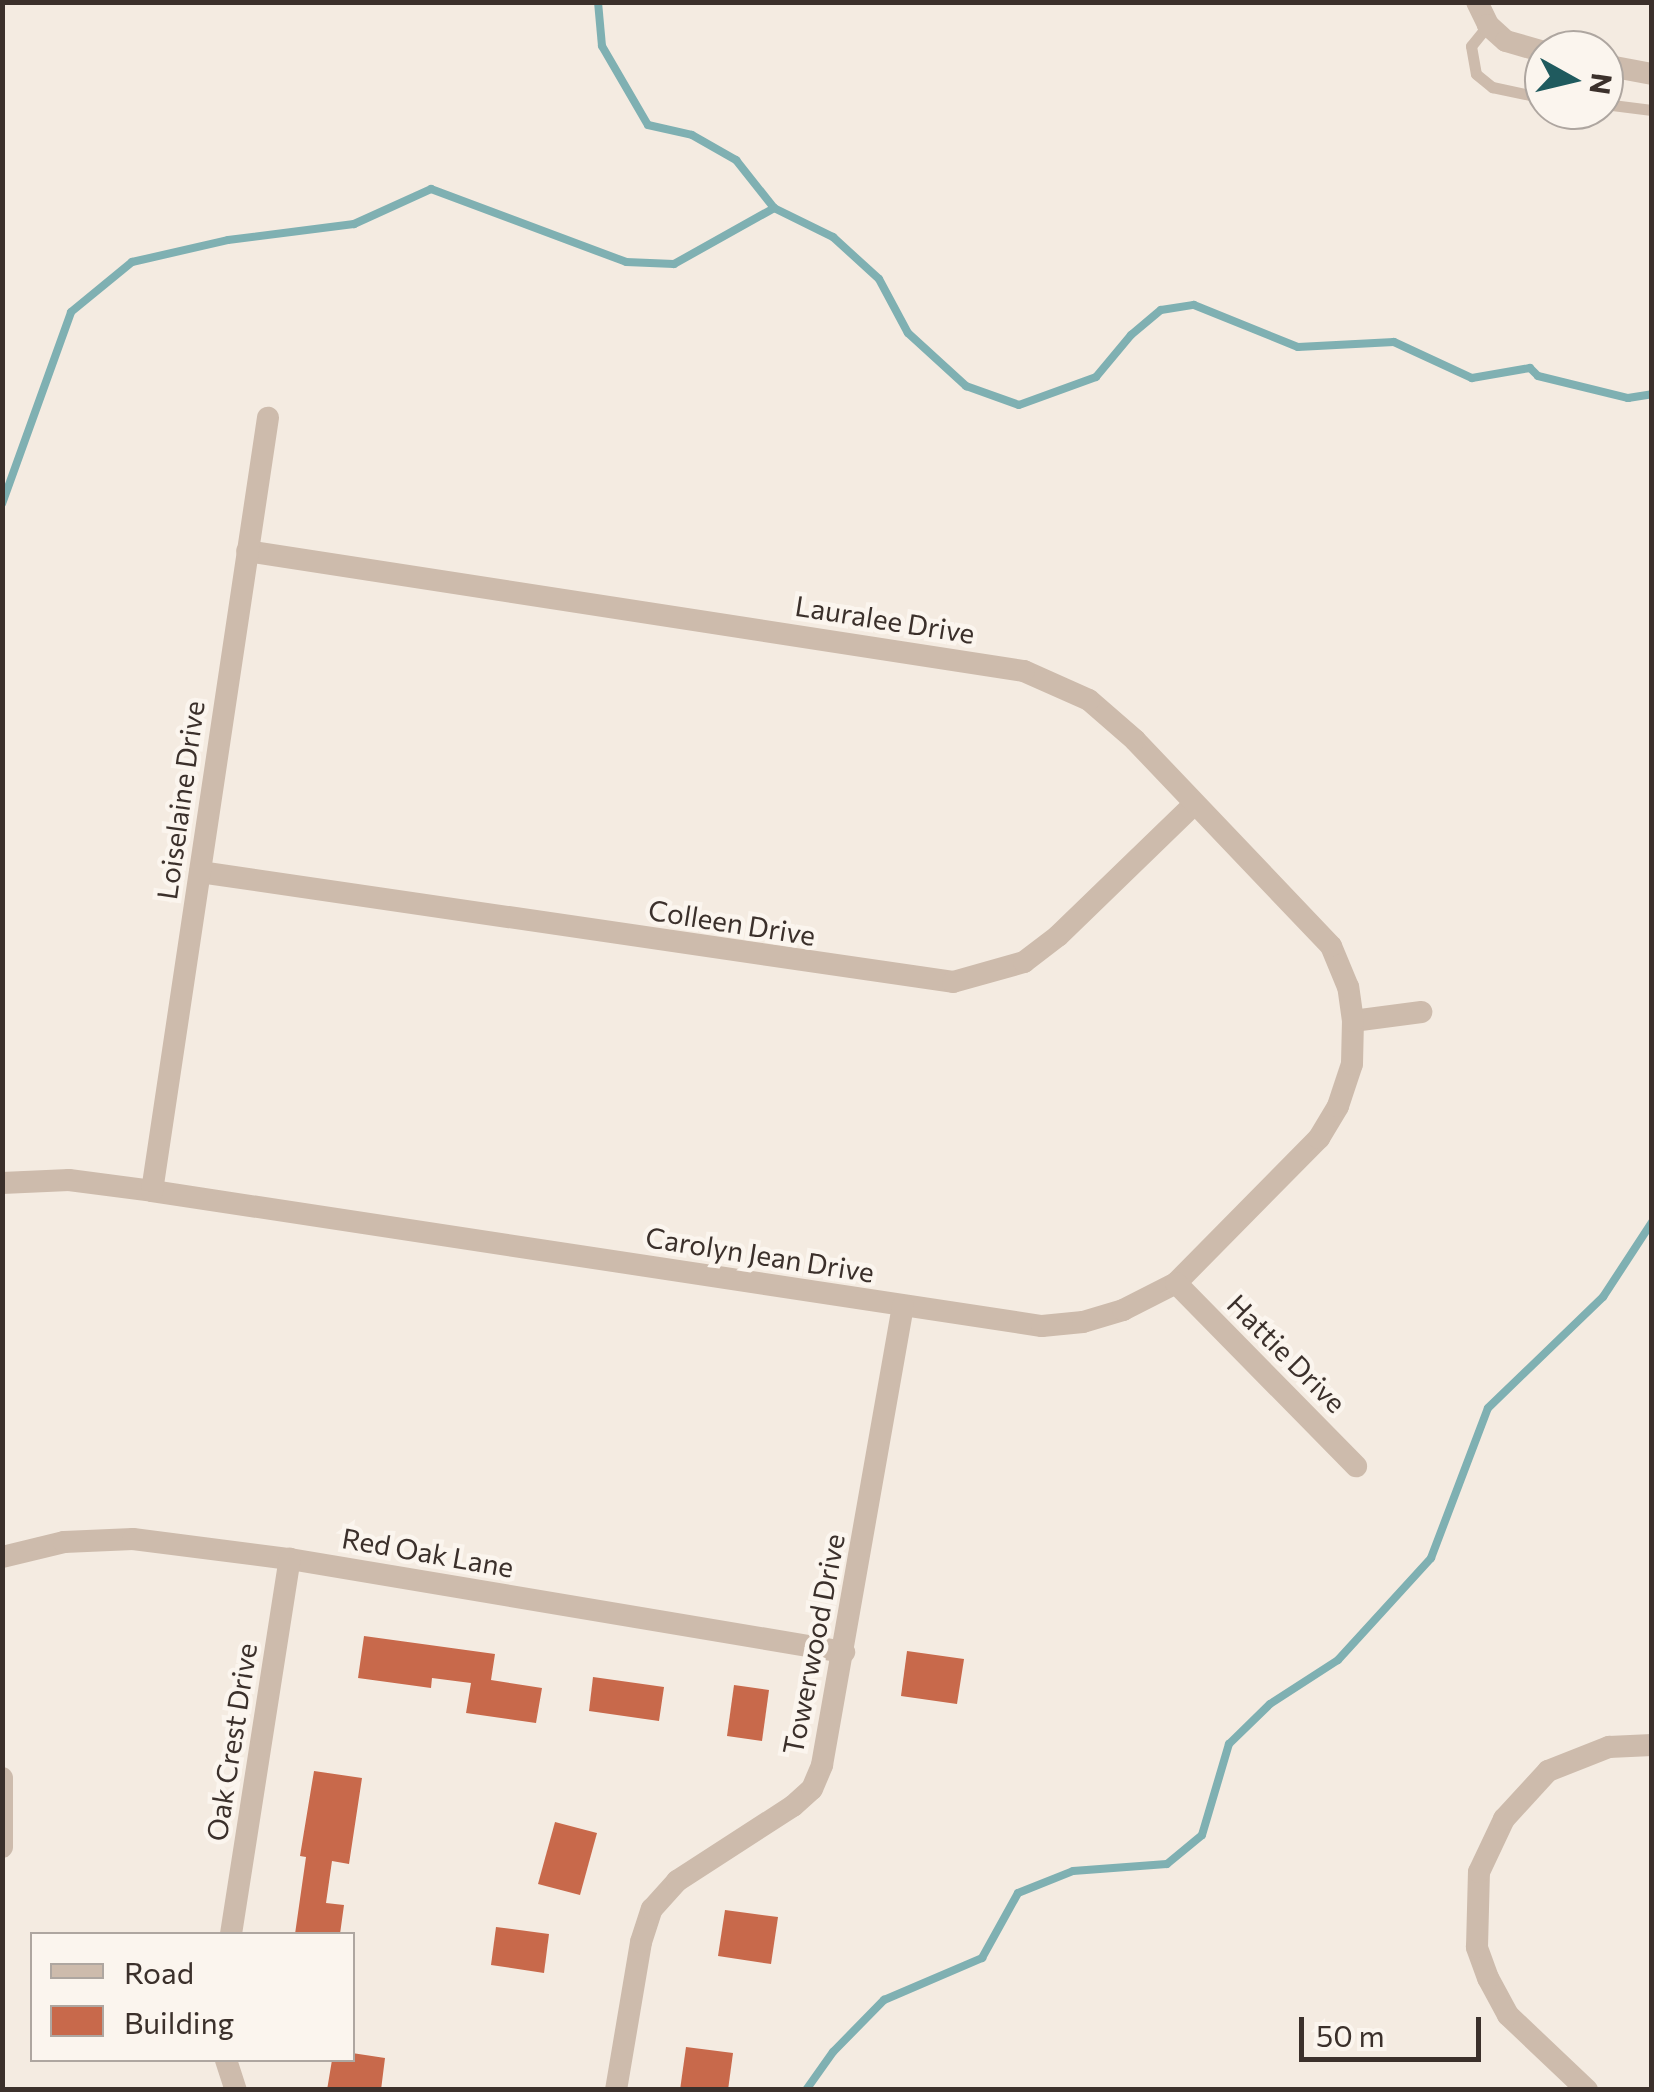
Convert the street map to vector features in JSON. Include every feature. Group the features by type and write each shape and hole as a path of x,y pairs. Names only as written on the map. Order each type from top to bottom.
{"street":[{"path":"1477,2 1488,25 1506,41 1524,46"},
{"path":"1624,69 1652,74"},
{"name":"Loiselaine Drive","path":"152,1192 268,418"},
{"name":"Lauralee Drive","path":"247,551 1024,671 1089,700 1135,740 1298,907 1331,946 1348,987 1353,1020"},
{"name":"Colleen Drive","path":"200,872 953,982 988,976 1036,954 1194,804"},
{"path":"1353,1020 1421,1012"},
{"name":"Carolyn Jean Drive","path":"2,1184 69,1180 1042,1326 1083,1322 1123,1310 1176,1283 1319,1138 1338,1106 1352,1064 1353,1020"},
{"name":"Hattie Drive","path":"1176,1283 1356,1466"},
{"name":"Towerwood Drive","path":"616,2090 641,1942 652,1909 677,1880 793,1806 812,1788 825,1755 903,1306"},
{"name":"Red Oak Lane","path":"2,1557 64,1542 133,1539 290,1559 844,1652"},
{"name":"Oak Crest Drive","path":"230,1932 290,1559"},
{"path":"1586,2090 1508,2015 1488,1978 1477,1947 1479,1872 1504,1819 1548,1771 1609,1748 1652,1745"},
{"path":"2,1778 2,1848"},
{"path":"227,2062 236,2090"}],"lane":[{"path":"1488,25 1471,46 1476,74 1492,87 1524,94"},
{"path":"1624,106 1652,110"}],"building":[{"path":"364,1636 495,1654 491,1680 542,1688 536,1723 466,1713 471,1683 432,1678 431,1688 358,1678"},
{"path":"907,1651 964,1659 957,1704 901,1696"},
{"path":"593,1677 664,1687 659,1721 589,1711"},
{"path":"734,1685 769,1690 762,1741 727,1736"},
{"path":"314,1771 362,1778 349,1864 332,1861 326,1903 344,1905 340,1932 295,1932 306,1857 300,1856"},
{"path":"555,1822 597,1833 580,1895 538,1884"},
{"path":"725,1910 778,1917 771,1964 718,1956"},
{"path":"496,1927 549,1934 544,1973 491,1965"},
{"path":"686,2047 733,2053 728,2090 680,2090"},
{"path":"355,2053 385,2058 381,2090 327,2090 332,2062 355,2062"}],"waterway":[{"path":"598,2 602,46 648,125 692,135 736,160 774,208 833,237 879,279 908,333 966,386 1019,405 1096,377 1131,335 1161,310 1194,305 1298,347 1394,342 1472,378 1530,368 1538,376 1628,398 1652,394"},
{"path":"2,504 71,312 132,262 228,240 354,224 431,189 626,262 674,264 774,208"},
{"path":"806,2090 833,2052 884,2000 982,1958 1018,1893 1073,1871 1167,1864 1202,1835 1229,1744 1270,1704 1338,1660 1431,1558 1488,1408 1603,1297 1652,1222"}]}
